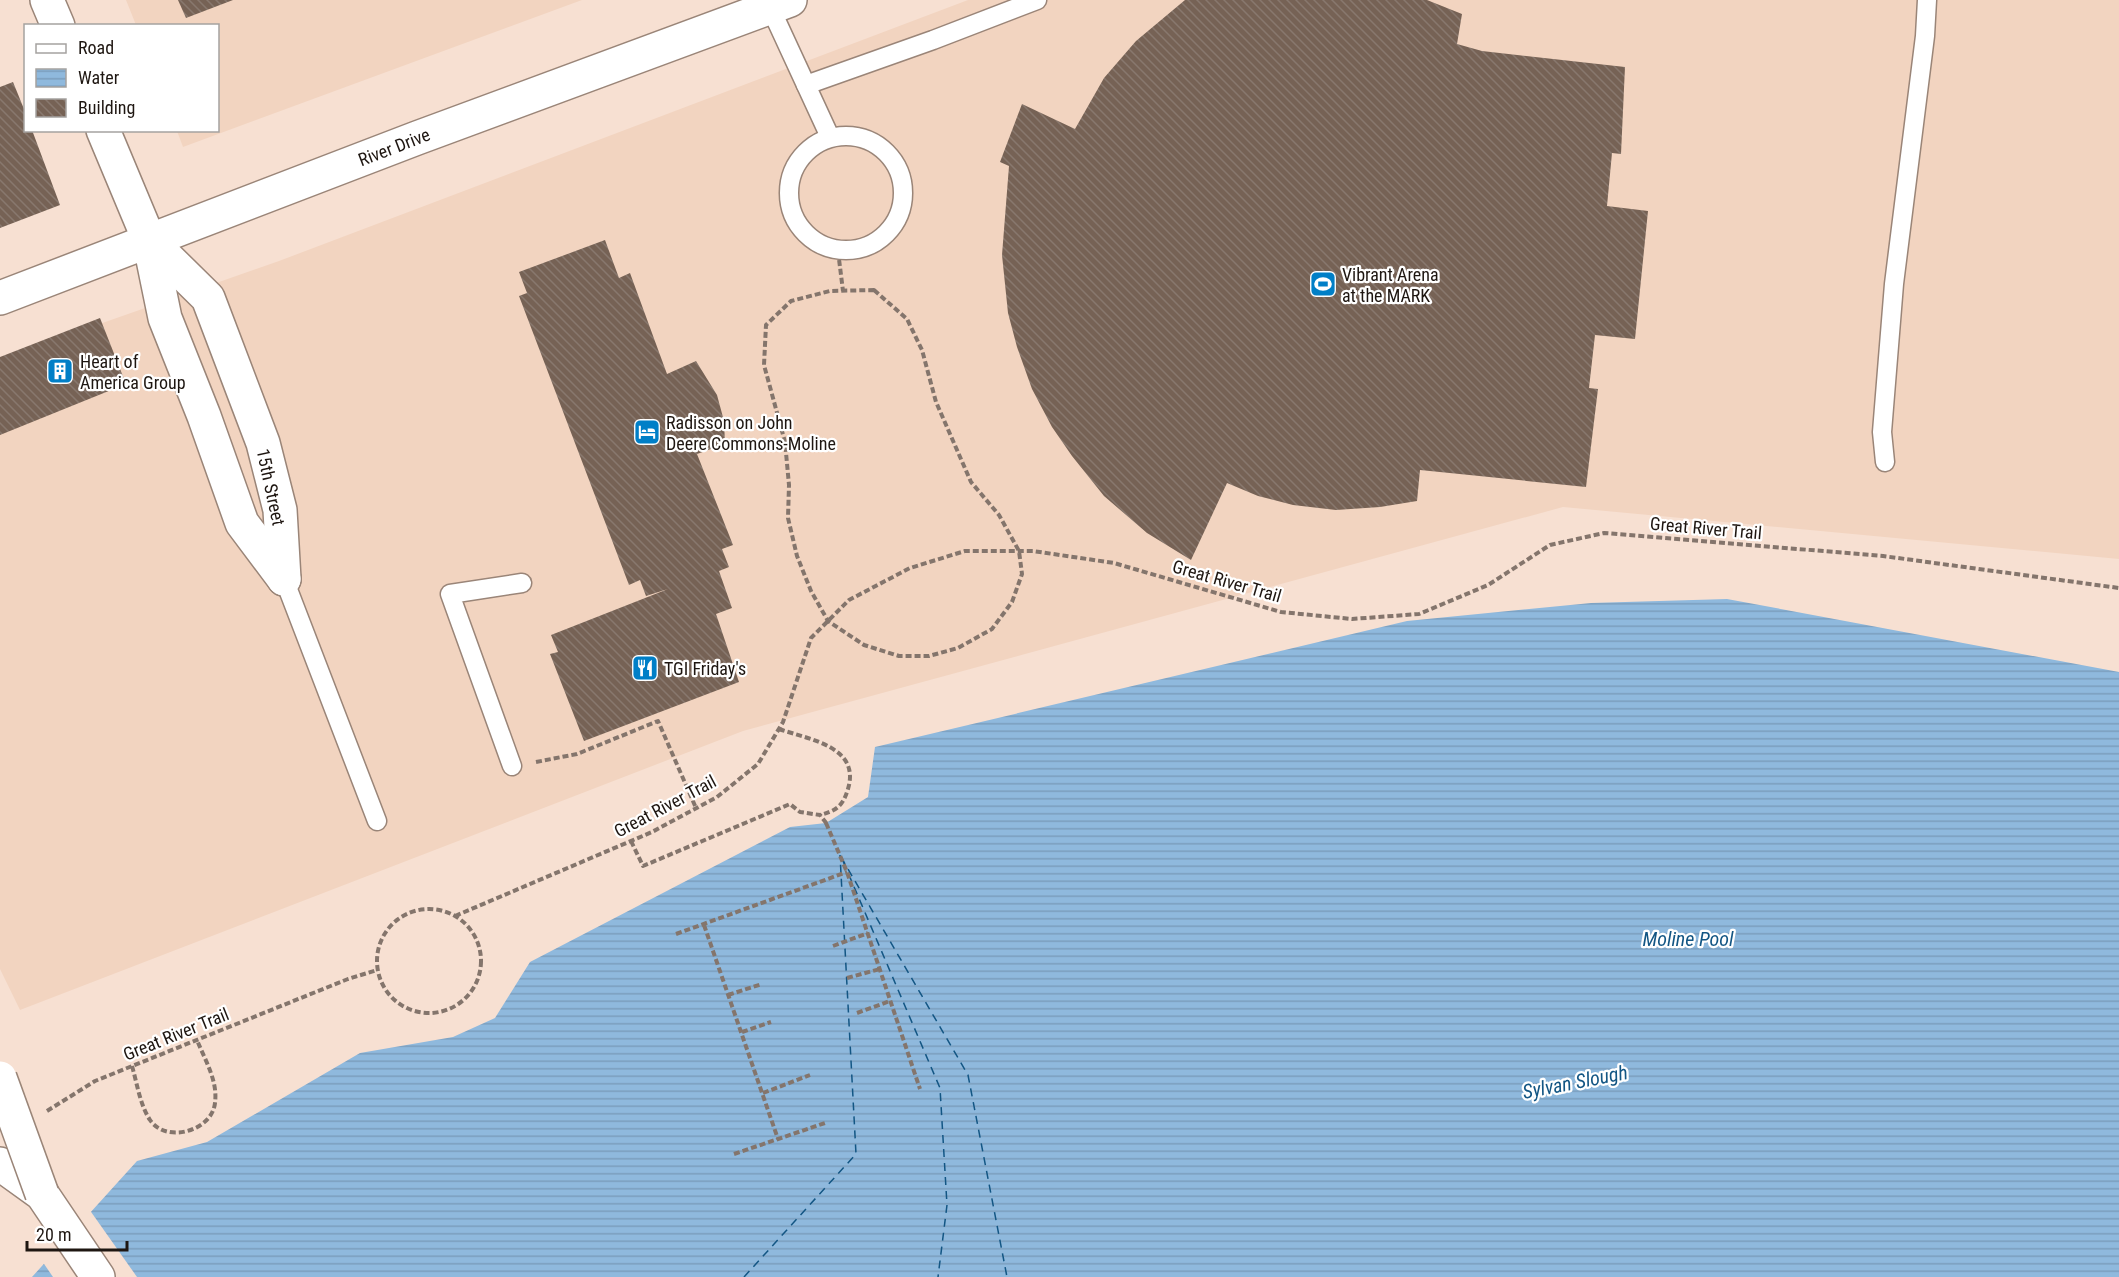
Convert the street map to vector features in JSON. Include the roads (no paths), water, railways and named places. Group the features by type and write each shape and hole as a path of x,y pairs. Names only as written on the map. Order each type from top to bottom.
{"street":[{"path":"47,0 57,24"},
{"name":"River Drive","path":"0,298 780,4"},
{"name":"15th Street","path":"104,132 149,240 165,318 204,416 242,523 284,579"},
{"name":"15th Street","path":"149,240 208,298 263,443 280,510 284,579"},
{"path":"0,1078 42,1194 98,1277"},
{"path":"0,1164 42,1194"}],"lane":[{"path":"806,85 1037,0"},
{"path":"1885,462 1882,432 1894,284 1925,36 1927,0"},
{"path":"780,4 806,85 830,137"},
{"path":"850,136 869,140 886,151 902,177 904,197 899,216 888,233 869,247 838,251 819,244 803,232 792,215 788,189 793,170 804,153 830,137 850,136"},
{"path":"284,579 377,820"},
{"path":"512,766 450,594 522,583"}],"water":[{"name":"Moline Pool","path":"1727,599 2119,672 2119,1277 32,1277 137,1161 207,1142 360,1053 453,1037 495,1018 530,962 790,827 826,823 868,797 875,747 1407,621 1591,603"}],"place":[{"name":"Vibrant Arena at the MARK","path":"1323,284"},
{"name":"Heart of America Group","path":"60,371"},
{"name":"Radisson on John Deere Commons-Moline","path":"647,432"},
{"name":"TGI Friday's","path":"645,668"}],"water label":[{"name":"Sylvan Slough","path":"1575,1082"}]}
